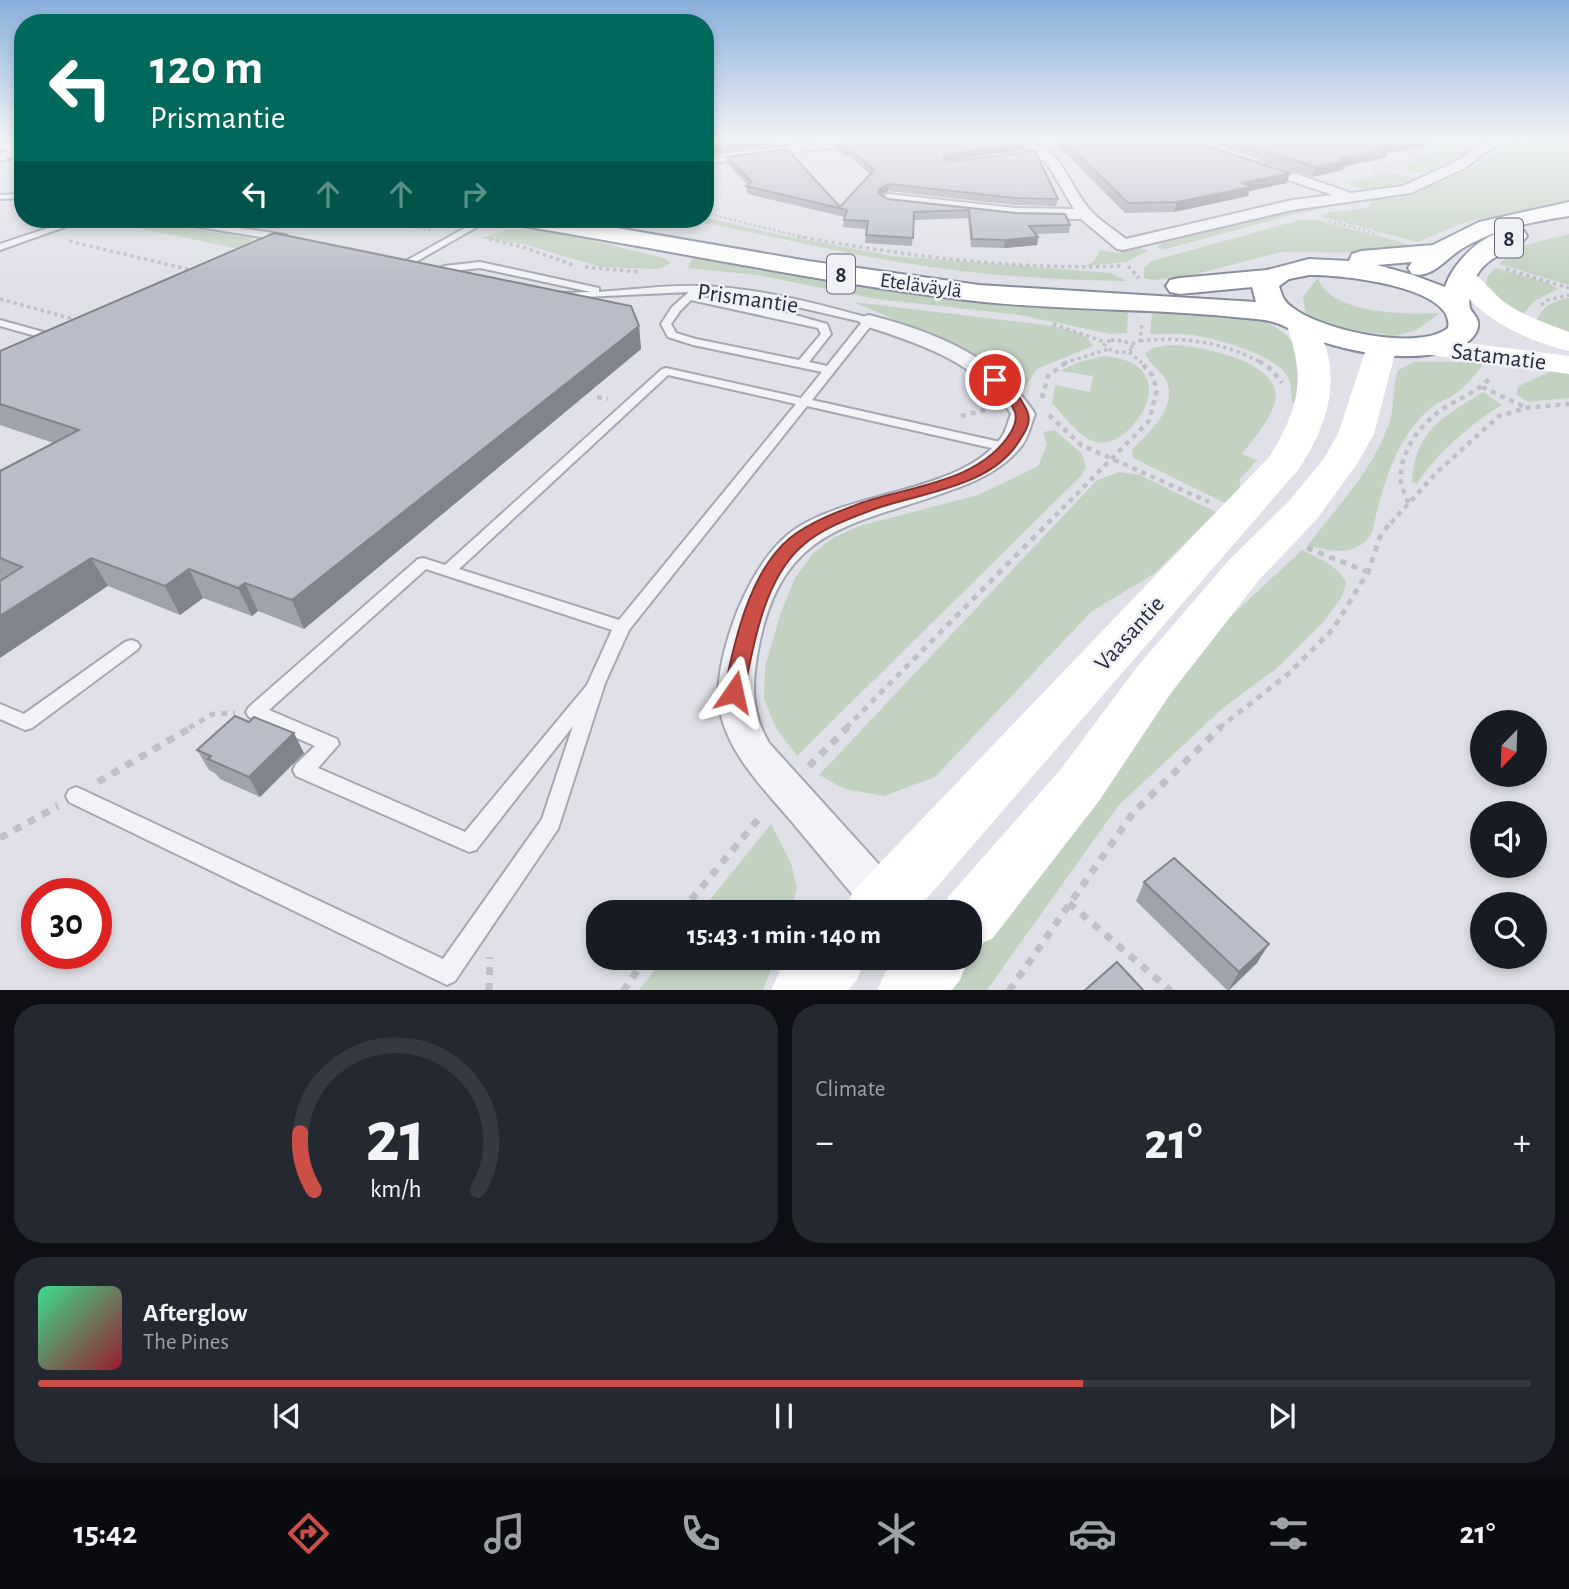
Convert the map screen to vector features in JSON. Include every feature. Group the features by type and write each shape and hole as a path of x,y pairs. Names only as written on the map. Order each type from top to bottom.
{"main road":[{"name":"8","path":"1439,252 1477,230 1513,219 1569,209"},
{"name":"8","path":"1460,314 1457,290 1477,256 1499,243 1537,229 1569,225"},
{"name":"Eteläväylä","path":"576,228 921,286 1064,300 1222,306 1292,320 1343,339 1382,346"},
{"name":"Eteläväylä","path":"662,228 899,270 996,282 1133,289 1269,278 1297,269 1322,266 1398,278"},
{"path":"1398,278 1423,267 1439,252"},
{"path":"1213,281 1274,259 1378,259 1439,252"},
{"path":"1464,277 1479,298 1488,305 1521,323 1569,342"},
{"name":"Vaasantie","path":"891,900 1285,462 1306,424 1316,397 1315,360 1292,320 1265,297 1265,284 1269,278"},
{"name":"Satamatie","path":"1398,278 1426,289 1460,314 1569,348"},
{"path":"1428,347 1458,336 1460,314"},
{"name":"Vaasantie","path":"982,903 1080,785 1170,660 1244,570 1303,510 1339,464 1356,434 1382,346"},
{"name":"Satamatie","path":"1382,346 1428,347 1569,365"},
{"path":"804,990 822,970"}],"street":[{"path":"1069,186 1085,214 1123,245 1266,210 1406,190 1414,186"},
{"path":"1324,187 1352,197"},
{"path":"888,199 1015,213 1085,214"},
{"name":"Prismantie","path":"869,321 912,333 978,367 1010,392 1034,401"},
{"path":"877,900 756,753 743,730 734,692 745,634 767,583 782,557 806,534 868,506 958,480 996,460 1009,447 1021,426 1023,414 1034,401"}],"lane":[{"path":"0,247 56,228"},
{"path":"224,228 300,241"},
{"path":"409,262 471,228"},
{"path":"262,242 275,236"},
{"path":"395,259 478,277"},
{"path":"444,269 480,265 613,293"},
{"name":"Prismantie","path":"545,291 582,296 613,293 742,293 869,321"},
{"path":"801,365 826,334 823,327 694,293 676,309 666,324 672,335 693,342 801,365 829,370"},
{"path":"76,796 447,973 551,823 596,683 622,627 869,321"},
{"path":"37,343 85,322"},
{"path":"0,323 50,337"},
{"path":"448,570 666,371 1009,447"},
{"path":"596,683 469,843 303,770 330,744 255,712 423,563 622,627"},
{"path":"0,711 25,723 131,646"}],"path":[{"path":"714,216 773,232 893,254 1067,268 1108,268"},
{"path":"1329,221 1390,237"},
{"path":"423,228 439,231"},
{"path":"38,234 191,270"},
{"path":"1128,266 1139,278"},
{"path":"1498,267 1569,288"},
{"path":"1538,308 1548,300 1569,295"},
{"path":"0,299 85,322"},
{"path":"1140,341 1143,315"},
{"path":"1109,349 1104,344 1111,340 1132,344 1177,338 1220,344 1267,366 1279,375 1284,387"},
{"path":"1129,352 1134,349 1132,344"},
{"path":"808,766 1138,434 1157,404 1156,380 1146,365 1129,352 1109,349 1069,361 1052,370 1034,401 963,416 949,413"},
{"path":"1408,503 1401,482 1405,456 1420,430 1441,409 1482,387 1496,369"},
{"path":"1482,387 1525,408"},
{"path":"1009,990 1133,813 1230,718 1287,675 1333,629 1368,572 1381,534 1436,473 1490,423 1509,411 1569,404"},
{"path":"1046,410 1064,431 1081,445 1210,502"},
{"path":"1306,547 1368,572"},
{"path":"0,838 213,714 255,712"},
{"path":"691,900 760,817"},
{"path":"1069,903 1171,990"},
{"path":"623,990 638,970"}],"green space":[{"path":"1354,186 1398,186 1374,191"},
{"path":"1429,186 1569,186 1569,202 1466,222 1417,242 1320,216 1331,212 1368,208 1372,200 1404,197"},
{"path":"1360,201 1295,214 1162,250 1157,247 1231,225"},
{"path":"714,219 893,256 1111,273 1126,281 1012,276 927,267 714,225"},
{"path":"1300,220 1316,220 1405,243 1410,247 1375,253 1281,252 1196,274 1154,280 1144,278 1144,268 1152,261"},
{"path":"138,228 186,228 251,238 252,241 239,249"},
{"path":"506,230 564,234 664,258 671,263 659,269 601,267 523,244 481,238"},
{"path":"1569,234 1569,285 1499,264 1521,246"},
{"path":"1141,248 1148,251 1126,262 1086,266 1094,261 1100,250 1118,253"},
{"path":"693,257 950,298 1128,312 1127,333 1110,334 1020,315 876,299 757,275 688,268"},
{"path":"1496,268 1548,283 1558,289 1534,301 1522,316 1485,288 1488,276"},
{"path":"1318,278 1325,290 1337,299 1353,305 1390,312 1440,313 1416,330 1396,336 1346,329 1306,315 1303,297"},
{"path":"1569,298 1569,336 1536,322 1541,312 1549,305"},
{"path":"853,302 1053,326 1081,335 1093,346 1037,369 1023,390 940,342"},
{"path":"1152,314 1233,315 1272,325 1287,336 1296,350 1300,369 1299,403 1292,402 1291,385 1287,375 1270,360 1204,337 1150,334"},
{"path":"1170,345 1199,348 1236,358 1267,376 1274,388 1275,402 1269,416 1242,454 1257,460 1240,479 1240,487 1227,504 1133,458 1132,450 1160,419 1168,400 1166,380 1145,354 1152,348"},
{"path":"1104,356 1130,362 1144,374 1149,389 1146,405 1137,421 1110,441 1096,442 1078,431 1052,403 1055,385 1090,392 1093,376 1060,371 1079,362"},
{"path":"1414,362 1485,362 1463,387 1432,407 1408,433 1392,464 1372,533 1365,541 1358,547 1343,551 1307,546 1353,488 1373,457 1389,424 1398,370"},
{"path":"1555,369 1569,371 1569,398 1528,402 1516,394 1519,386"},
{"path":"1483,392 1502,405 1455,440 1417,484 1412,482 1414,464 1425,437 1455,409"},
{"path":"1055,430 1082,454 1086,467 1081,476 797,756 776,728 764,699 765,667 781,612 795,578 813,553 834,537 863,525 978,495 1038,466 1047,445 1043,432"},
{"path":"1120,472 1140,475 1216,512 1154,574 1092,611 935,777 884,796 845,789 819,775 1097,480"},
{"path":"1302,550 1333,567 1343,577 1346,583 1342,597 1324,621 1276,669 1223,708 1118,806 987,990 945,990 961,970 982,970 982,945 1171,689 1228,619"},
{"path":"771,824 791,863 797,888 794,900 710,900"},
{"path":"655,970 771,970 763,990 639,990"}],"building":[{"path":"747,186 821,186 840,207 859,186 885,186 879,189 879,194 888,199 1016,213 1065,214 1070,225 1029,226 1038,237 972,239 969,210 914,212 913,238 866,235 868,221 844,220 847,210"},
{"path":"909,186 1052,186 1058,199 1016,198"},
{"path":"1111,186 1251,187 1177,202 1128,203"},
{"path":"274,233 631,306 639,326 292,600 245,583 238,588 189,569 165,586 91,558 0,616 0,581 22,567 0,558 0,471 79,430 0,404 0,351"},
{"path":"235,716 249,722 254,717 294,733 249,777 208,759 211,756 197,750"},
{"path":"1174,858 1269,944 1239,972 1144,882"},
{"path":"1117,962 1143,990 1085,990"}],"route":[{"path":"734,692 745,634 767,583 782,557 796,542 825,523 868,506 958,480 996,460 1009,447 1017,436 1023,414 1010,392 995,380"}]}
